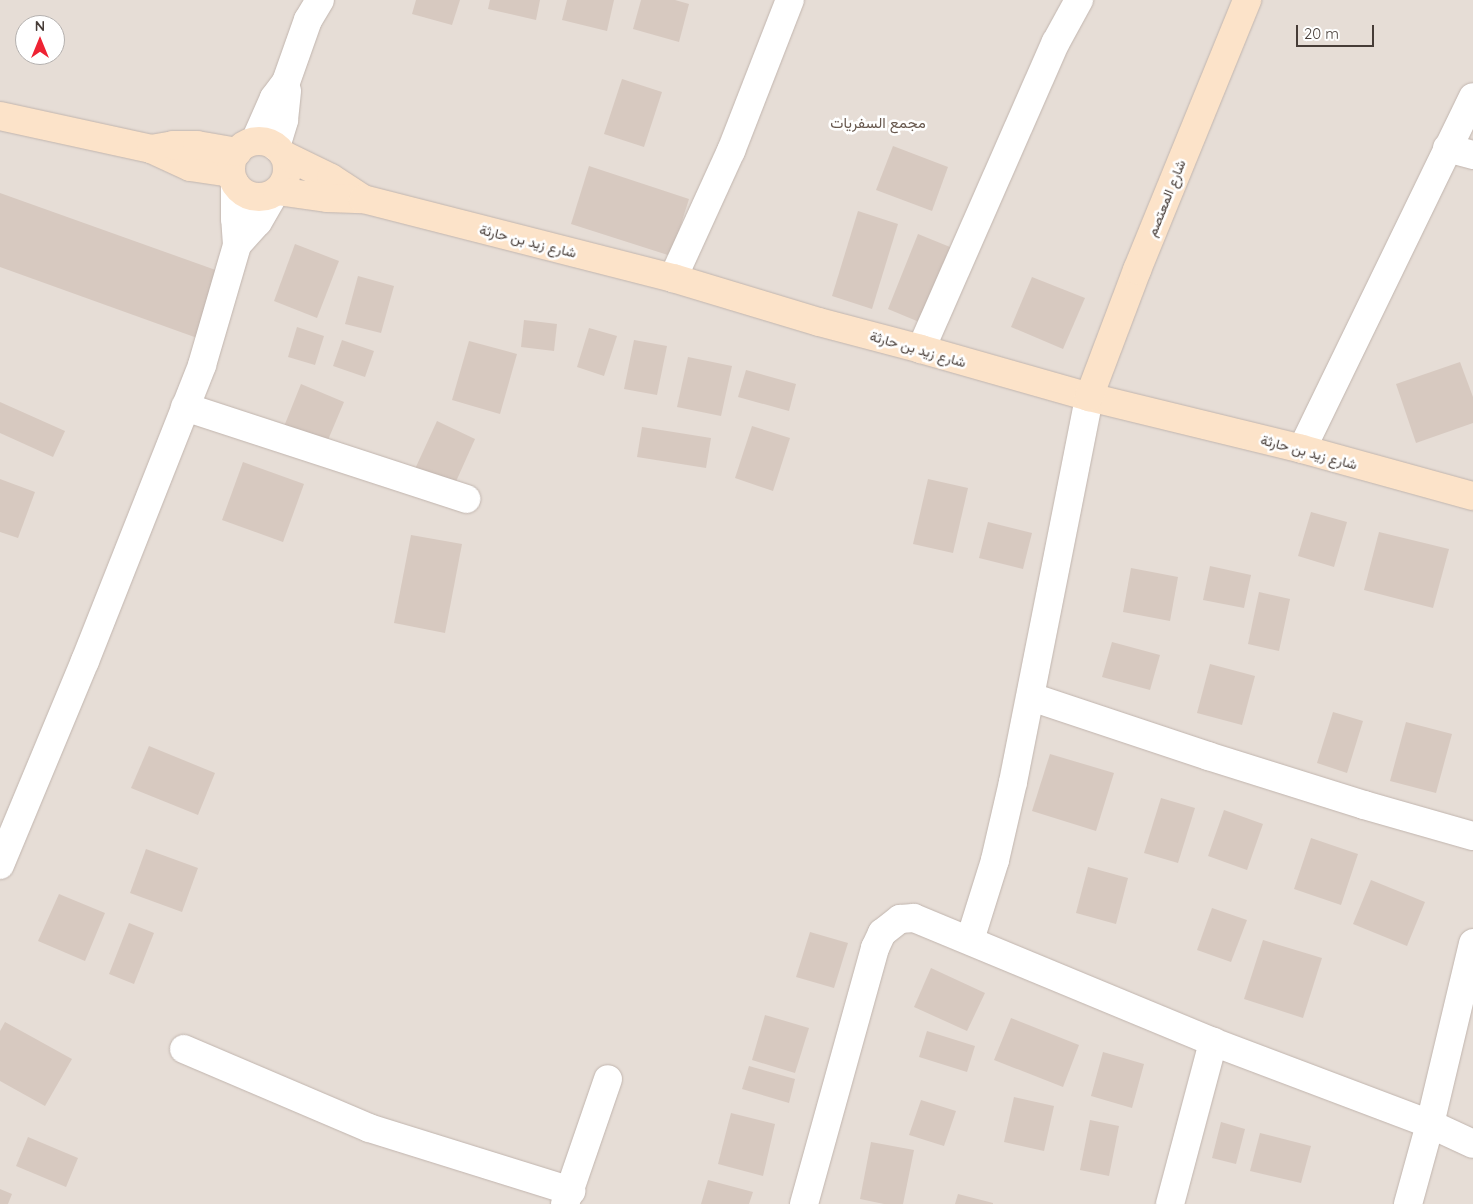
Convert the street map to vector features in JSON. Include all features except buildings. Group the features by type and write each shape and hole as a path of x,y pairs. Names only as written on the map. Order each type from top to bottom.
{"street":[{"path":"238,245 234,219 253,159 287,104 286,82 308,20 320,0"},
{"path":"673,278 731,151 790,0"},
{"path":"921,348 1056,42 1079,0"},
{"name":"شارع المعتصم","path":"1089,397 1137,270 1247,0"},
{"path":"1302,449 1460,152 1473,97"},
{"path":"0,116 151,149 190,167 253,159 287,175 284,184 276,192 258,222 238,245 202,365 85,661 0,865"},
{"name":"شارع زيد بن حارثة","path":"363,199 324,174 253,159 243,192 252,197 264,197 276,192 327,198 363,199 673,278 818,322 921,348 1089,397 1302,449 1473,496"},
{"path":"970,940 995,860 1031,697 1089,397"},
{"path":"185,407 466,499"},
{"path":"1031,697 1208,756 1473,836"},
{"path":"804,1204 875,948 882,933 900,918 914,918 970,940 1213,1042 1430,1124 1473,1144"},
{"path":"1408,1204 1430,1124 1473,943"},
{"path":"1170,1204 1213,1042"},
{"path":"184,1049 369,1128 568,1198 608,1079"}],"shaded area":[{"path":"0,0 1473,0 1473,1204 0,1204"}],"district":[{"name":"مجمع السفريات","path":"878,123"}]}
